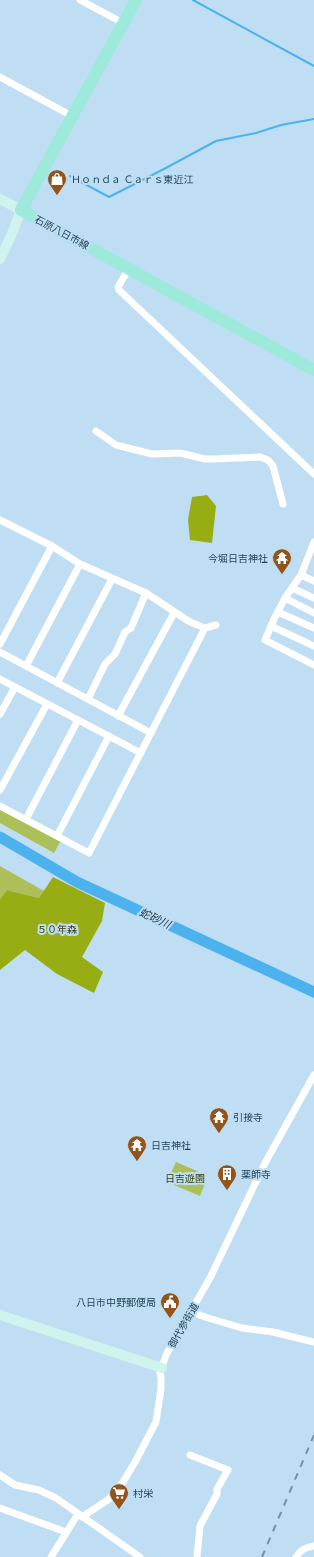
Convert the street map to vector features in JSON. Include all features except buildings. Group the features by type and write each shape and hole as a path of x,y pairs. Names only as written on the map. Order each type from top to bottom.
{"main road":[{"path":"21,210 136,0"},
{"name":"石原八日市線","path":"21,210 314,370"}],"street":[{"path":"80,0 123,23"},
{"path":"0,77 72,116"},
{"path":"0,198 21,210 0,259"},
{"path":"129,268 118,287 119,290 314,474"},
{"path":"96,431 116,445 152,454 180,453 204,459 260,457 268,460 273,466 283,504"},
{"path":"0,520 52,546 80,564 146,594 190,622 205,628 216,625"},
{"path":"0,644 52,546"},
{"path":"314,546 301,575 285,598 265,640 314,665"},
{"path":"306,561 314,565"},
{"path":"26,666 80,564"},
{"path":"301,575 314,580"},
{"path":"58,683 112,579"},
{"path":"292,588 314,598"},
{"path":"88,699 105,664 116,654 125,632 131,628 146,594"},
{"path":"285,598 314,613"},
{"path":"278,612 314,628"},
{"path":"118,716 174,613"},
{"path":"271,626 314,646"},
{"path":"0,806 89,853 205,628"},
{"path":"0,652 118,716 151,732"},
{"path":"0,679 141,753"},
{"path":"0,714 15,687"},
{"path":"0,790 47,704"},
{"path":"26,819 78,720"},
{"path":"57,836 109,736"},
{"name":"御代参街道","path":"51,1557 66,1532 80,1515 109,1499 123,1482 136,1462 156,1422 161,1389 161,1371 166,1355 210,1278 265,1163 311,1089 314,1075"},
{"path":"192,1310 208,1318 242,1328 273,1332 314,1342"},
{"path":"0,1315 161,1371"},
{"path":"0,1322 161,1371"},
{"path":"190,1455 228,1470 217,1489 217,1494 200,1526 197,1557"},
{"path":"0,1475 15,1485 39,1490 56,1498 140,1557"},
{"path":"0,1508 66,1532"},
{"path":"296,1557 307,1547 314,1546"}],"green space":[{"path":"207,495 216,506 212,543 190,540 188,520 192,497"},
{"path":"0,808 61,840 54,853 0,823"},
{"path":"0,866 44,891 39,898 7,890 0,899"},
{"name":"５０年森","path":"53,877 105,903 102,921 82,957 103,972 94,993 57,974 25,950 0,970 0,899 7,890 39,898"},
{"name":"日吉遊園","path":"176,1162 204,1174 200,1182 205,1184 200,1196 167,1182"}],"waterway":[{"path":"193,0 314,66"},
{"path":"164,169 216,141 256,133 281,125 314,119"},
{"path":"70,176 109,197 164,169"},
{"name":"蛇砂川","path":"0,837 77,882 314,992"}],"railway":[{"path":"262,1557 314,1435"}],"place":[{"name":"Ｈｏｎｄａ Ｃａｒｓ東近江","path":"57,196"},
{"name":"今堀日吉神社","path":"282,575"},
{"name":"引接寺","path":"219,1134"},
{"name":"日吉神社","path":"137,1162"},
{"name":"薬師寺","path":"227,1191"},
{"name":"八日市中野郵便局","path":"170,1319"},
{"name":"村栄","path":"119,1510"}]}
